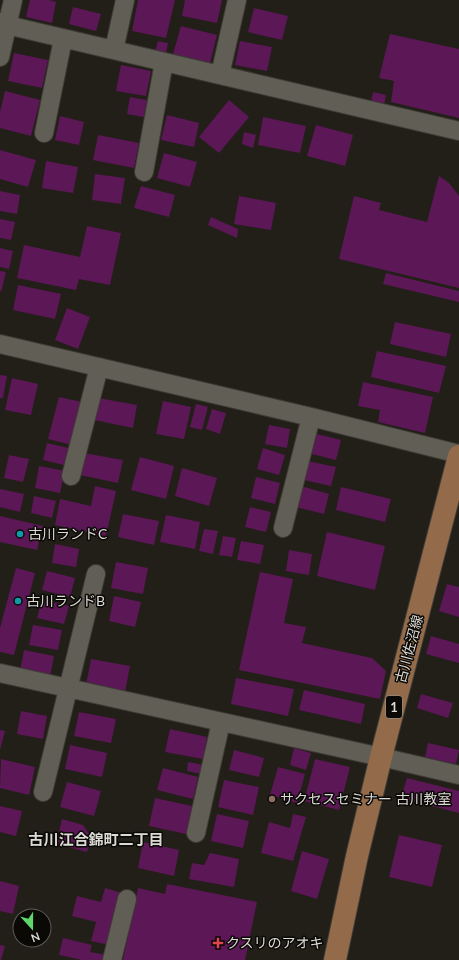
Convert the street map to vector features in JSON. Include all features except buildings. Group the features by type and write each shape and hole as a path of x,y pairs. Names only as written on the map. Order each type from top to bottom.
{"main road":[{"name":"古川佐沼線","path":"335,960 357,856 381,757 459,455"}],"street":[{"path":"0,57 4,24 13,0"},
{"path":"114,50 125,0"},
{"path":"220,75 237,0"},
{"path":"4,24 459,131"},
{"path":"44,133 63,39"},
{"path":"144,172 164,62"},
{"path":"0,344 312,417 459,455"},
{"path":"71,476 99,367"},
{"path":"283,528 312,417"},
{"path":"43,792 96,574"},
{"path":"0,673 459,775"},
{"path":"196,833 221,722"},
{"path":"112,960 127,899"}],"place":[{"name":"古川ランドC","path":"20,534"},
{"name":"古川ランドB","path":"18,601"},
{"name":"サクセスセミナー 古川教室","path":"272,799"},
{"name":"クスリのアオキ","path":"218,943"}],"district":[{"name":"古川江合錦町二丁目","path":"96,840"}]}
